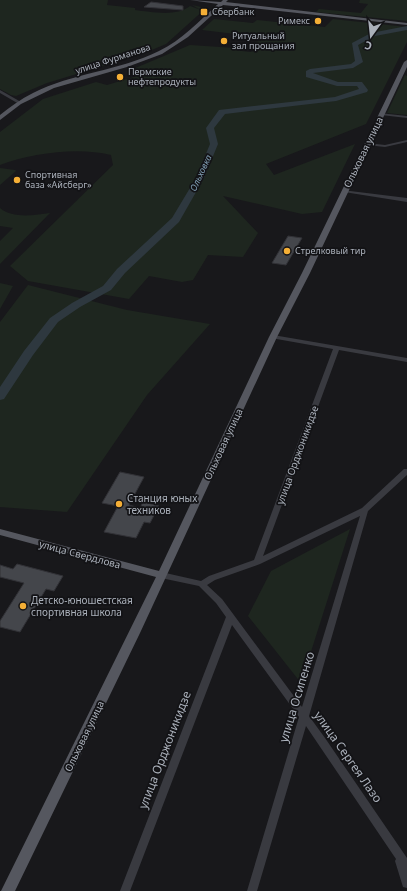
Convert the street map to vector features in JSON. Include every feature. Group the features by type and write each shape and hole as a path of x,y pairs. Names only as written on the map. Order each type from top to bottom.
{"main road":[{"path":"192,0 224,2 407,24"},
{"name":"улица Фурманова","path":"0,118 20,103 56,86 158,54 184,39 224,2"},
{"name":"Ольховая улица","path":"10,890 131,640 273,337 306,273 381,114 404,72 407,62"},
{"name":"улица Свердлова","path":"0,532 161,575"}],"street":[{"path":"0,91 20,103"},
{"path":"381,114 407,117"},
{"path":"367,144 385,146 407,141"},
{"path":"344,191 407,200"},
{"path":"273,337 407,360"},
{"name":"улица Орджоникидзе","path":"257,562 337,348"},
{"path":"161,575 202,584 212,578 257,562 365,510 407,471"},
{"name":"улица Осипенко","path":"252,891 365,510"},
{"name":"улица Сергея Лазо","path":"202,584 219,601 230,618 322,741 407,867"},
{"name":"улица Орджоникидзе","path":"125,891 230,618"},
{"path":"399,856 407,883"}],"shaded area":[{"path":"0,0 108,0 107,5 164,13 178,12 190,6 201,10 192,5 206,8 166,44 142,54 47,83 16,96 0,89"},
{"path":"360,0 407,0 407,21 316,12 319,9 361,13 368,4 359,3"},
{"path":"214,19 253,23 257,20 325,27 333,19 407,27 407,42 366,124 266,164 274,175 355,144 322,212 302,214 223,196 258,233 243,257 208,255 193,280 182,282 149,276 129,299 28,281 10,266 113,165 111,155 70,151 40,154 0,165 0,132 43,99 96,82 107,85 144,74 133,69 190,45 235,48 234,50 250,52 259,50 252,46 255,42 261,41 261,37 202,30"},
{"path":"405,75 407,76 407,115 387,113"},
{"path":"0,168 16,171 0,185"},
{"path":"0,208 11,214 17,215 50,213 0,264 0,241 13,228 0,226"},
{"path":"0,283 13,286 0,309"},
{"path":"28,285 127,310 210,324 147,395 67,512 0,507 0,322"},
{"path":"350,529 301,683 248,616 271,571"}],"building":[{"path":"151,2 183,6 183,10 144,7"},
{"name":"Стрелковый тир","path":"288,236 302,238 286,265 272,263"},
{"name":"Станция юных техников","path":"120,472 144,477 129,505 140,508 143,502 159,506 150,523 144,522 136,538 104,532 118,506 102,503"},
{"name":"Детско-юношестская спортивная школа","path":"17,564 63,576 54,591 46,589 20,632 0,627 0,621 24,583 0,577 0,565 13,569"}],"waterway":[{"name":"Ольховка","path":"0,396 28,353 54,320 76,305 107,288 121,271 176,220 200,178 214,144 210,128 222,112 336,99 364,90 359,84 337,84 309,75 310,71 353,66 359,62 354,44 373,34 407,28"}],"place":[{"name":"Сбербанк","path":"204,12"},
{"name":"Римекс","path":"318,21"},
{"name":"Ритуальный зал прощания","path":"224,41"},
{"name":"Пермские нефтепродукты","path":"120,77"},
{"name":"Спортивная база «Айсберг»","path":"17,180"},
{"name":"Стрелковый тир","path":"287,251"},
{"name":"Станция юных техников","path":"119,504"},
{"name":"Детско-юношестская спортивная школа","path":"23,606"}]}
